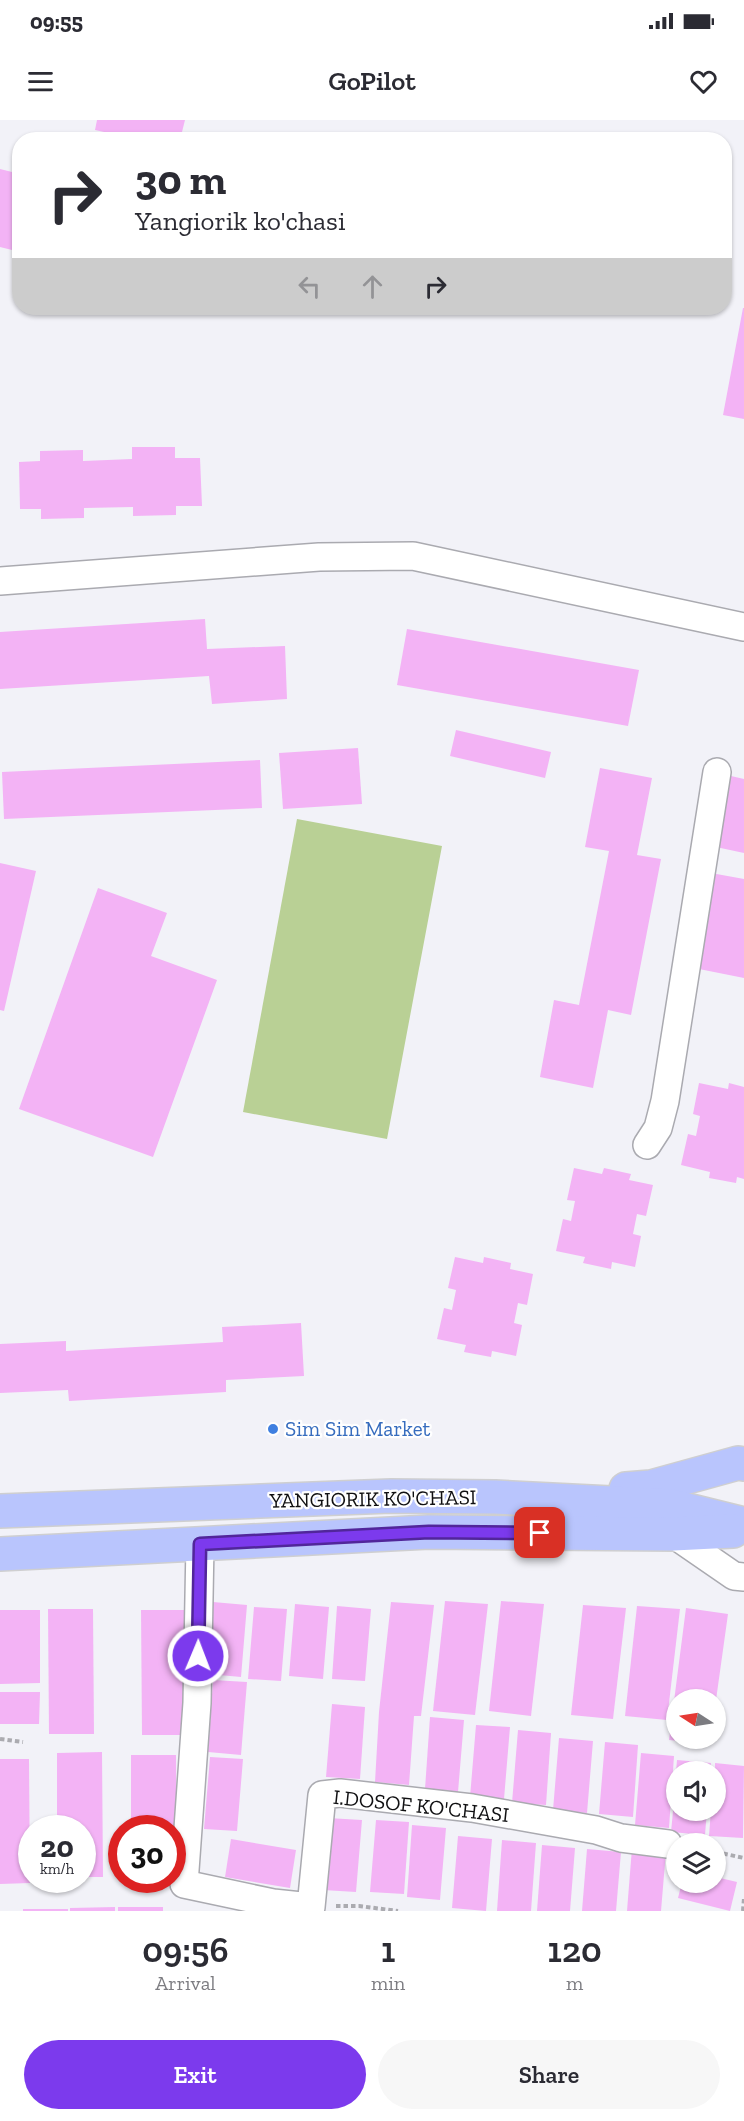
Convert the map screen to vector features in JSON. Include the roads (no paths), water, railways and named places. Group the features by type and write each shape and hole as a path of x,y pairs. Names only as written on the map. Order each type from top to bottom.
{"main road":[{"path":"495,1497 651,1487 738,1463 744,1464"},
{"name":"YANGIORIK KO'CHASI","path":"0,1511 391,1496 495,1497 671,1506 744,1524"},
{"name":"YANGIORIK KO'CHASI","path":"0,1554 429,1532 673,1534 744,1530"}],"street":[{"path":"0,581 319,557 413,556 744,627"},
{"path":"647,1145 658,1128 665,1101 717,772"},
{"path":"673,1534 734,1576 744,1577"},
{"name":"I.DOSOF KO'CHASI","path":"200,1544 197,1703 184,1884 273,1903 311,1906 322,1795 340,1793 472,1808 596,1830 621,1838 666,1844"}],"place":[{"name":"Sim Sim Market","path":"273,1429"}]}
